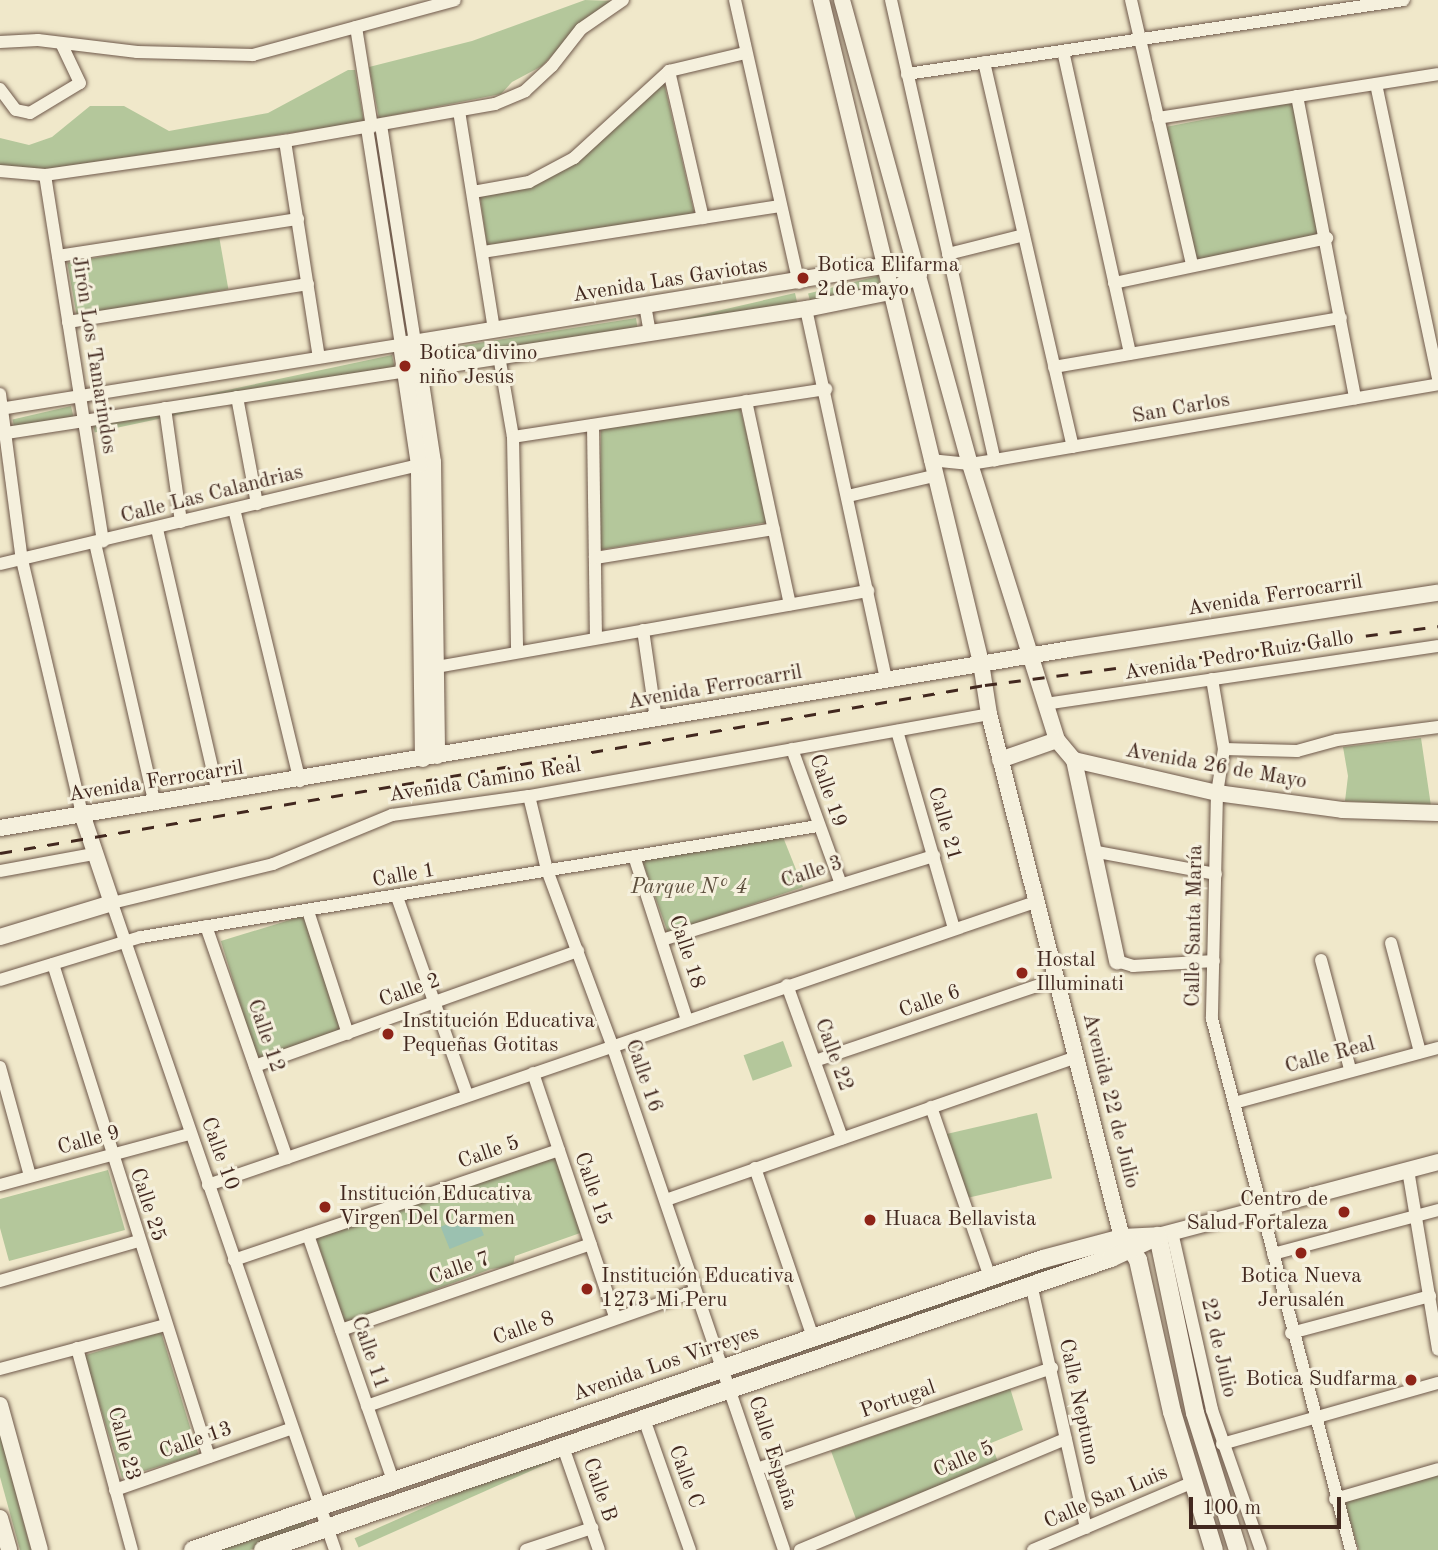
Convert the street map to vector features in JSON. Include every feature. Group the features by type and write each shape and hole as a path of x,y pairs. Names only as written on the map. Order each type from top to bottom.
{"main road":[{"name":"Avenida Los Virreyes","path":"193,1550 990,1277 1165,1234"},
{"path":"1165,1234 1195,1413 1238,1550"},
{"name":"Avenida Los Virreyes","path":"263,1550 562,1444 1031,1284 1127,1244"},
{"path":"1127,1244 1214,1550"}],"street":[{"path":"0,42 61,43 136,52 253,55 455,0"},
{"path":"0,171 44,175 285,141 495,104 525,91 552,66 581,29 621,0"},
{"path":"735,0 799,282"},
{"name":"Avenida 22 de Julio","path":"821,0 981,663 1000,760 1127,1244"},
{"path":"842,0 970,464 1057,740 1074,760 1116,961 1133,965 1214,961"},
{"path":"891,0 995,460"},
{"path":"1132,0 1192,265"},
{"path":"907,74 1396,1"},
{"path":"356,27 426,463 436,667 430,757"},
{"path":"0,89 16,110 30,113 80,83 61,43"},
{"path":"1063,51 1130,354"},
{"path":"474,192 529,182 558,168 592,144 668,71 745,53"},
{"path":"984,62 1073,447"},
{"path":"668,71 702,218"},
{"path":"1158,118 1438,74"},
{"path":"1376,84 1438,382"},
{"path":"1297,96 1327,238 1355,398"},
{"path":"459,111 494,330"},
{"path":"285,141 319,357"},
{"name":"Jirón Los Tamarindos","path":"44,175 85,421 99,542 155,804"},
{"path":"483,252 780,206"},
{"path":"58,257 298,219"},
{"path":"948,254 1024,235"},
{"path":"1114,283 1327,238"},
{"name":"Avenida Las Gaviotas","path":"1,409 799,282 884,266 919,274"},
{"path":"3,434 806,309 890,292 919,274"},
{"path":"68,322 308,284"},
{"path":"645,305 650,333"},
{"path":"806,309 826,388 886,680"},
{"path":"1054,367 1341,317"},
{"path":"499,356 513,438 517,652"},
{"name":"San Carlos","path":"848,496 932,468 1073,447 1438,382"},
{"path":"513,438 826,388"},
{"path":"0,394 3,434 22,560 82,814"},
{"path":"237,397 257,503"},
{"path":"746,401 790,604"},
{"path":"164,408 181,523"},
{"path":"593,425 596,638"},
{"path":"426,463 430,757"},
{"name":"Calle Las Calandrias","path":"0,564 426,463"},
{"path":"234,509 300,781"},
{"path":"157,528 218,794"},
{"path":"595,558 774,528"},
{"path":"436,667 868,591"},
{"name":"Avenida Ferrocarril","path":"0,828 300,781 981,663 1438,593"},
{"path":"643,630 656,719"},
{"name":"Avenida Pedro Ruiz Gallo","path":"1045,704 1438,646"},
{"name":"Calle Santa María","path":"1212,678 1224,749 1217,793 1212,1020 1264,1210 1291,1334 1313,1418 1351,1550"},
{"name":"Avenida Camino Real","path":"0,937 112,903 273,864 392,814 529,796 989,714"},
{"path":"1224,749 1297,751 1337,740 1438,727"},
{"name":"Calle 21","path":"897,731 954,928"},
{"path":"1000,760 1057,740"},
{"name":"Calle 19","path":"792,749 841,884"},
{"name":"Avenida 26 de Mayo","path":"1074,760 1217,793 1342,810 1438,813"},
{"name":"Calle 16","path":"529,796 547,870 612,1045 723,1367"},
{"name":"Calle 10","path":"82,814 290,1429 335,1550"},
{"name":"Calle 1","path":"0,980 124,942 206,926 397,897 818,826"},
{"path":"1092,851 1216,874"},
{"path":"0,871 94,854"},
{"name":"Calle 18","path":"634,856 687,1020"},
{"name":"Calle 3","path":"662,940 934,856"},
{"path":"397,897 467,1095"},
{"path":"208,1185 1038,901"},
{"path":"308,911 348,1034"},
{"name":"Calle 12","path":"206,926 287,1158"},
{"path":"1391,943 1420,1052"},
{"name":"Calle 2","path":"255,1066 578,951"},
{"path":"1321,960 1350,1069"},
{"name":"Calle 25","path":"52,964 164,1325 209,1457"},
{"name":"Calle 6","path":"815,1061 1057,979"},
{"name":"Calle 22","path":"788,985 842,1138"},
{"name":"Calle Real","path":"1234,1102 1350,1069 1438,1048"},
{"path":"666,1200 1076,1057"},
{"path":"0,1067 30,1176"},
{"name":"Calle 15","path":"533,1073 615,1317"},
{"path":"931,1107 990,1277"},
{"name":"Calle 9","path":"0,1185 189,1134"},
{"name":"Calle 5","path":"234,1261 559,1150"},
{"name":"Avenida Los Virreyes","path":"1165,1234 1438,1163"},
{"path":"755,1168 813,1337"},
{"path":"1408,1170 1436,1321 1438,1350"},
{"path":"1273,1254 1438,1210"},
{"name":"22 de Julio","path":"1165,1234 1222,1444 1261,1550"},
{"name":"Calle 11","path":"308,1235 394,1483"},
{"path":"0,1282 139,1241"},
{"name":"Calle 7","path":"341,1330 591,1244"},
{"name":"Calle Neptuno","path":"1031,1284 1086,1528"},
{"name":"Calle 8","path":"368,1406 695,1291"},
{"path":"1291,1334 1430,1296"},
{"path":"0,1369 164,1325"},
{"name":"Calle 23","path":"77,1348 132,1550"},
{"name":"Calle España","path":"723,1367 784,1550"},
{"name":"Portugal","path":"757,1469 1052,1368"},
{"path":"1222,1444 1438,1383"},
{"path":"0,1405 40,1550"},
{"name":"Calle C","path":"643,1416 691,1550"},
{"name":"Calle 13","path":"116,1490 290,1429"},
{"name":"Calle 5","path":"800,1550 1066,1438"},
{"name":"Calle B","path":"562,1444 599,1550"},
{"path":"1335,1499 1438,1469"},
{"name":"Calle San Luis","path":"1033,1550 1193,1482"},
{"path":"1,1526 9,1550"},
{"path":"526,1550 592,1528"}],"green space":[{"path":"585,0 614,1 579,27 542,66 512,82 501,94 379,118 369,67 472,41"},
{"path":"348,70 355,70 364,122 40,170 0,165 0,138 29,145 52,137 90,106 124,106 169,131 268,113"},
{"path":"664,83 695,216 487,245 480,197 517,189 567,169"},
{"path":"1294,102 1320,236 1191,260 1165,127"},
{"path":"219,236 228,289 77,316 67,263"},
{"path":"878,276 881,288 811,305 808,293"},
{"path":"795,293 798,306 662,337 659,324"},
{"path":"636,318 638,331 433,363 431,351"},
{"path":"392,355 395,369 95,433 92,419"},
{"path":"739,404 769,522 599,550 601,429"},
{"path":"71,406 74,419 15,432 13,419"},
{"path":"1421,738 1431,806 1345,801 1348,776 1343,747"},
{"name":"Parque N° 4","path":"783,837 803,887 668,933 642,860"},
{"path":"306,915 342,1033 257,1059 221,941"},
{"path":"783,1041 792,1066 753,1081 744,1055"},
{"path":"1037,1113 1052,1178 960,1199 945,1134"},
{"path":"555,1155 583,1232 515,1256 513,1266 491,1269 345,1323 316,1238"},
{"path":"108,1170 125,1230 9,1261 0,1228 0,1199"},
{"path":"1091,1249 1094,1258 741,1372 738,1364"},
{"path":"161,1332 198,1454 122,1478 84,1355"},
{"path":"699,1385 703,1394 359,1547 355,1538"},
{"path":"1010,1388 1023,1430 991,1443 998,1462 856,1519 831,1451"},
{"path":"0,1434 31,1550 20,1550 0,1477"},
{"path":"1438,1474 1438,1550 1359,1550 1344,1502"},
{"path":"306,1521 309,1529 250,1550 220,1550"}],"shaded area":[{"path":"475,1213 484,1235 450,1249 441,1227"}],"railway":[{"path":"0,853 985,685 1438,626"}],"place":[{"name":"Botica Elifarma 2 de mayo","path":"803,278"},
{"name":"Botica divino niño Jesús","path":"405,366"},
{"name":"Hostal Illuminati","path":"1022,973"},
{"name":"Institución Educativa Pequeñas Gotitas","path":"388,1034"},
{"name":"Institución Educativa Virgen Del Carmen","path":"325,1207"},
{"name":"Centro de Salud Fortaleza","path":"1344,1212"},
{"name":"Huaca Bellavista","path":"870,1220"},
{"name":"Botica Nueva Jerusalén","path":"1301,1253"},
{"name":"Institución Educativa 1273 Mi Peru","path":"587,1289"},
{"name":"Botica Sudfarma","path":"1411,1380"}]}
